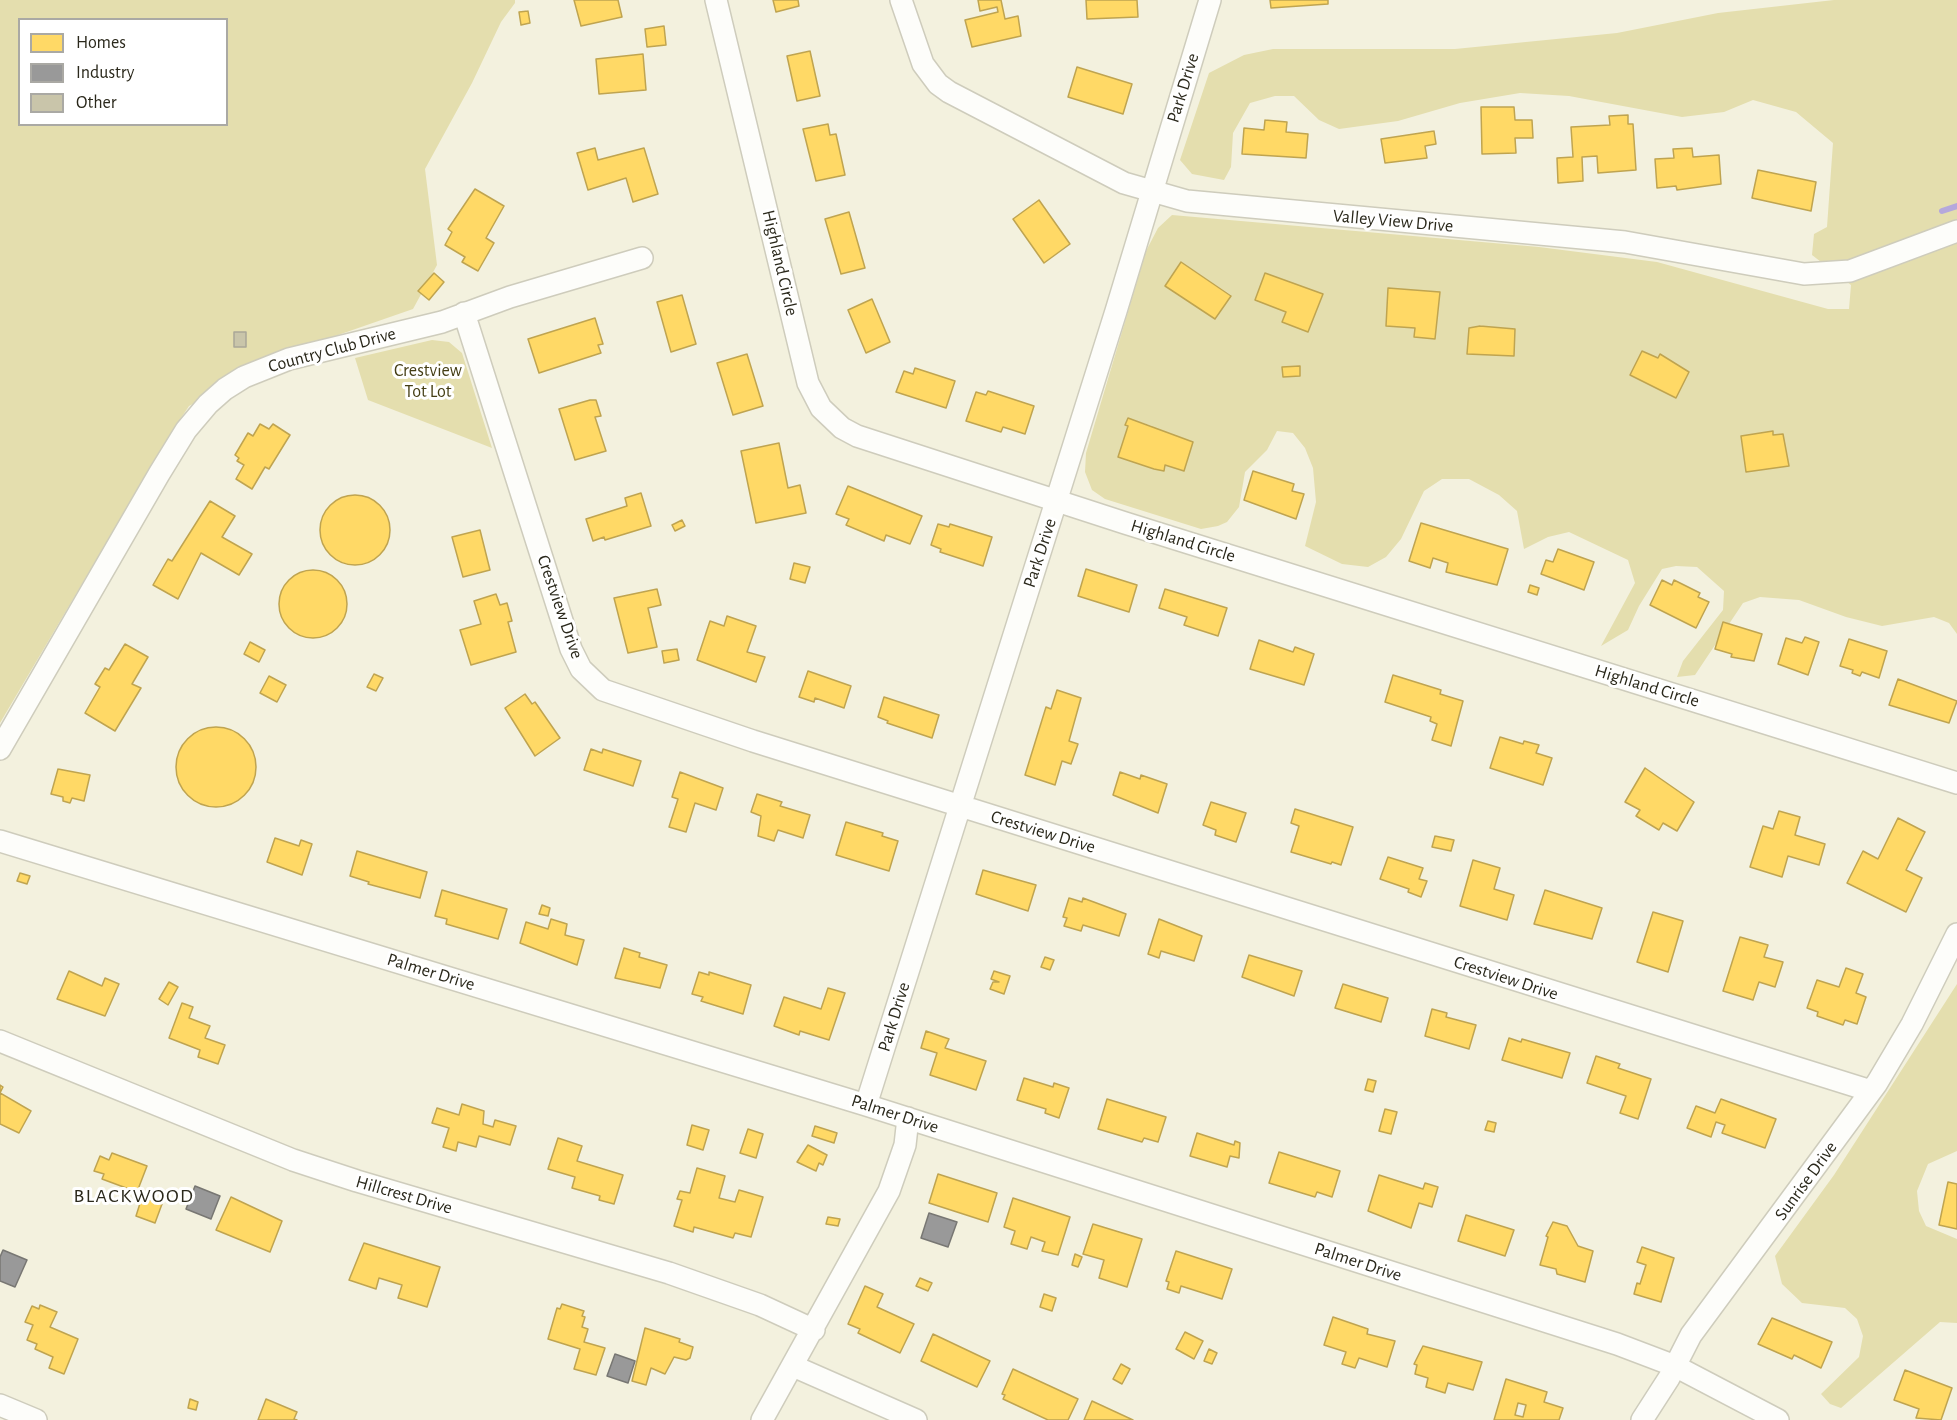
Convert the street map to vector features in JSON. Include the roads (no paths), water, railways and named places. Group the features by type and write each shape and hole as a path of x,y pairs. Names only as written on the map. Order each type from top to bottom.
{"street":[{"name":"Highland Circle","path":"716,0 808,383 821,408 842,428 857,436 1057,501 1957,783"},
{"name":"Valley View Drive","path":"901,0 920,58 938,84 949,92 1124,183 1151,192 1215,206 1624,242 1804,274 1850,271 1957,231"},
{"name":"Park Drive","path":"866,1105 1057,501 1210,0"},
{"name":"Country Club Drive","path":"0,749 186,430 208,404 244,376 265,367 329,348 442,322 464,313 642,258"},
{"name":"Crestview Drive","path":"464,313 571,649 581,669 594,683 616,696 960,807 1871,1091"},
{"name":"Palmer Drive","path":"0,841 908,1118 1617,1344 1675,1366 1778,1420"},
{"name":"Sunrise Drive","path":"1642,1420 1702,1319 1871,1091 1908,1033 1957,934"},
{"name":"Hillcrest Drive","path":"0,1041 312,1167 679,1276 760,1305 814,1329"},
{"path":"762,1420 889,1191 905,1145 908,1118"},
{"path":"793,1366 916,1420"},
{"path":"0,1405 36,1420"}],"waterway":[{"path":"1942,211 1957,206"}],"district":[{"name":"BLACKWOOD","path":"134,1196"}],"park label":[{"name":"Crestview Tot Lot","path":"428,382"}]}
